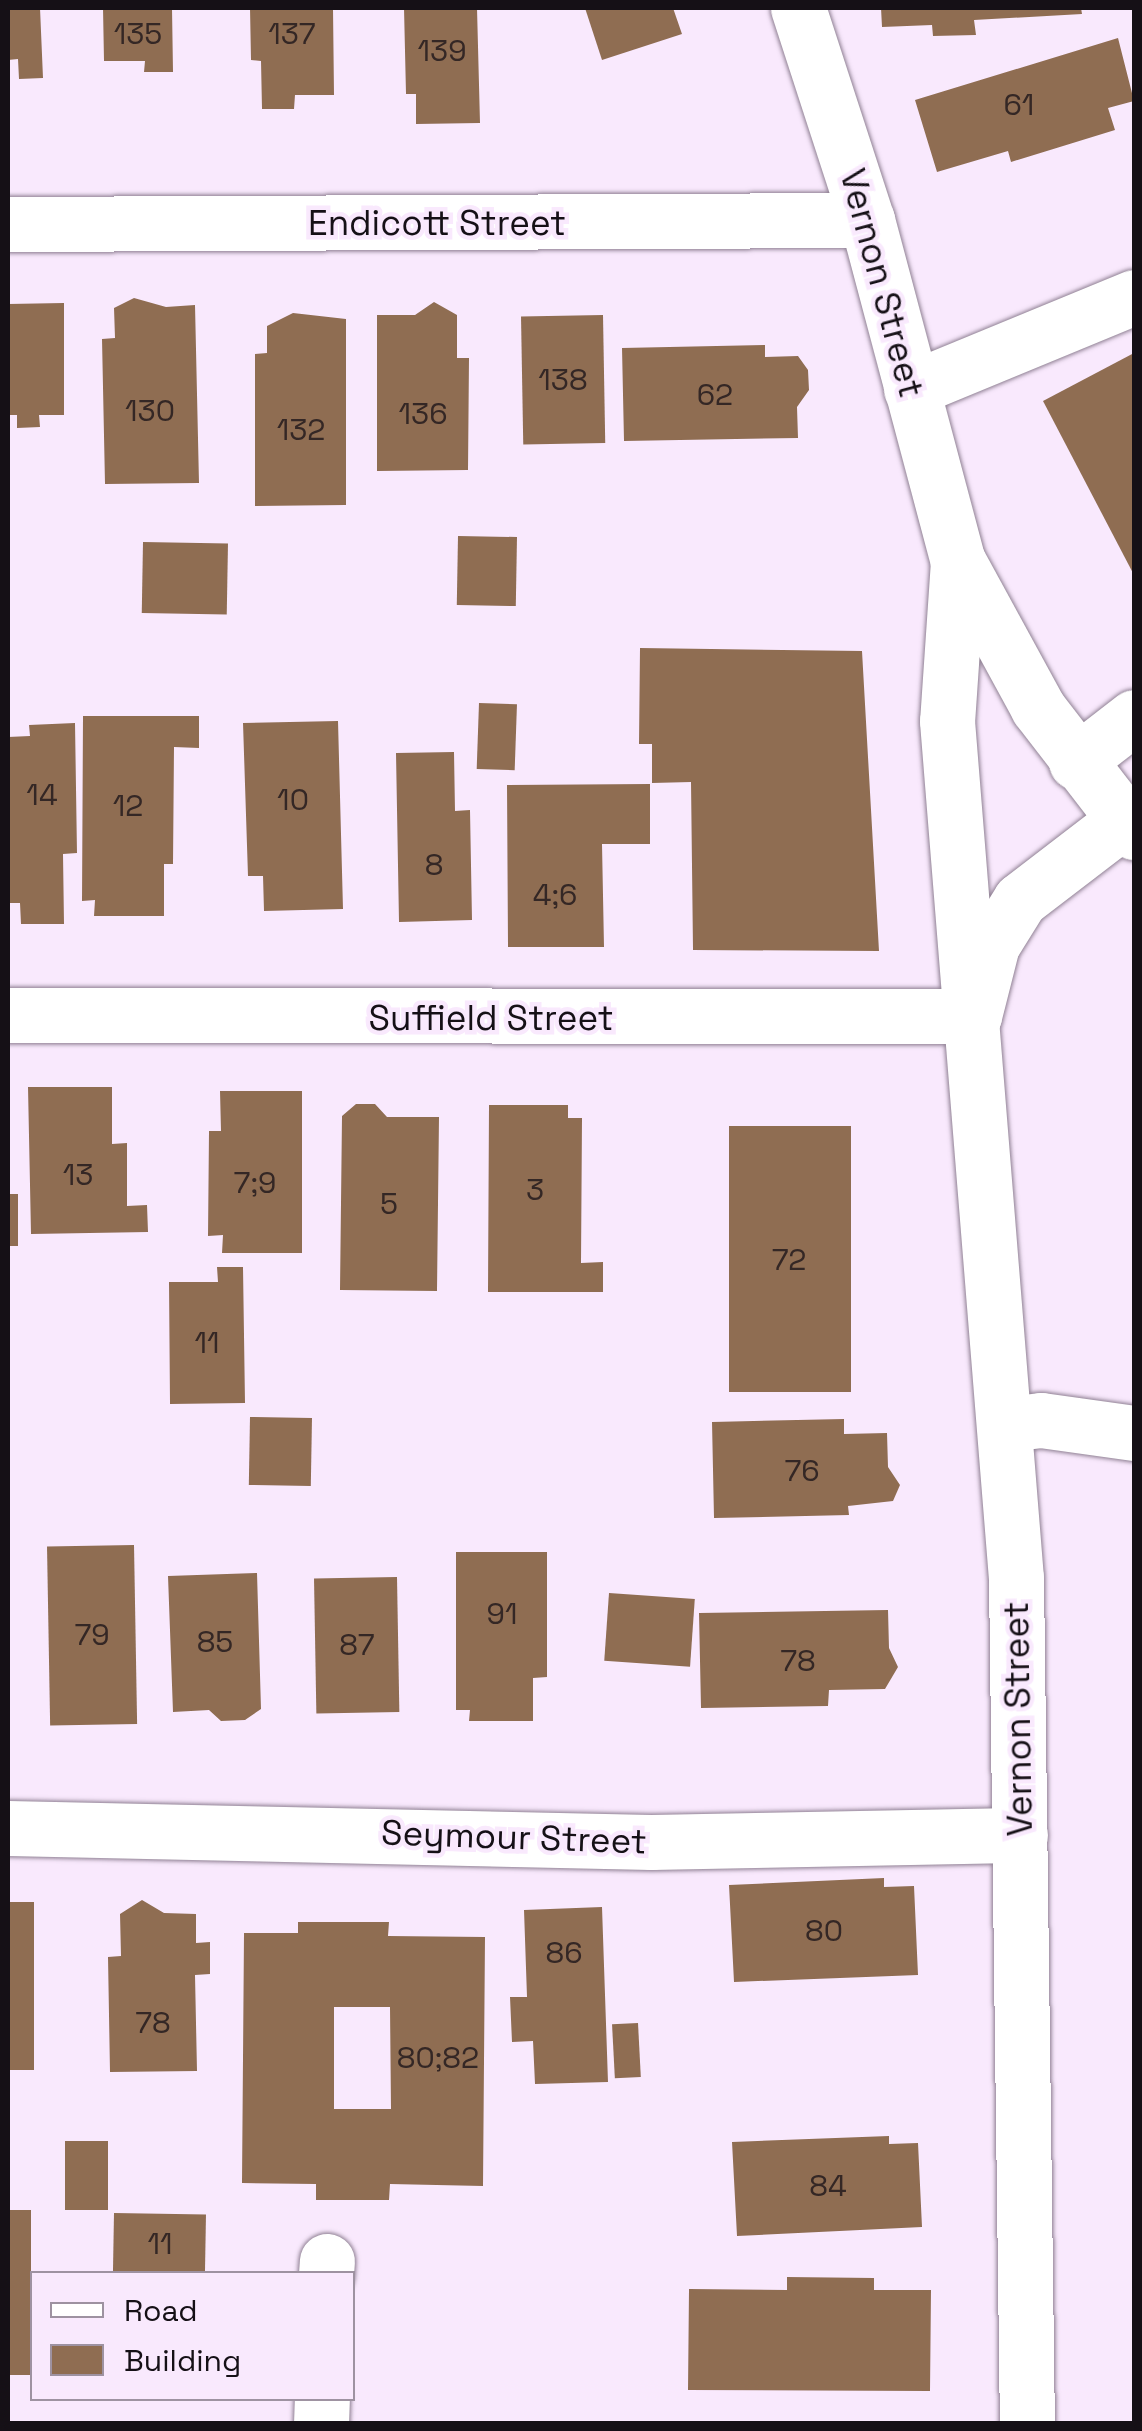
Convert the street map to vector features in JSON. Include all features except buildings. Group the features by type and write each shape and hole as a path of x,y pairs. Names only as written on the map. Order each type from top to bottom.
{"street":[{"name":"Vernon Street","path":"798,8 867,220 958,561 947,720 1008,1424 1020,1834 1026,2424"},
{"name":"Endicott Street","path":"8,224 867,220"},
{"path":"911,389 1134,296"},
{"path":"958,561 1007,659 1076,762 1129,826 1020,900 992,945 974,1016"},
{"path":"1076,762 1134,717"},
{"name":"Suffield Street","path":"8,1015 974,1016"},
{"path":"1008,1424 1040,1420 1134,1434"},
{"name":"Seymour Street","path":"8,1828 651,1842 1020,1834"}]}
